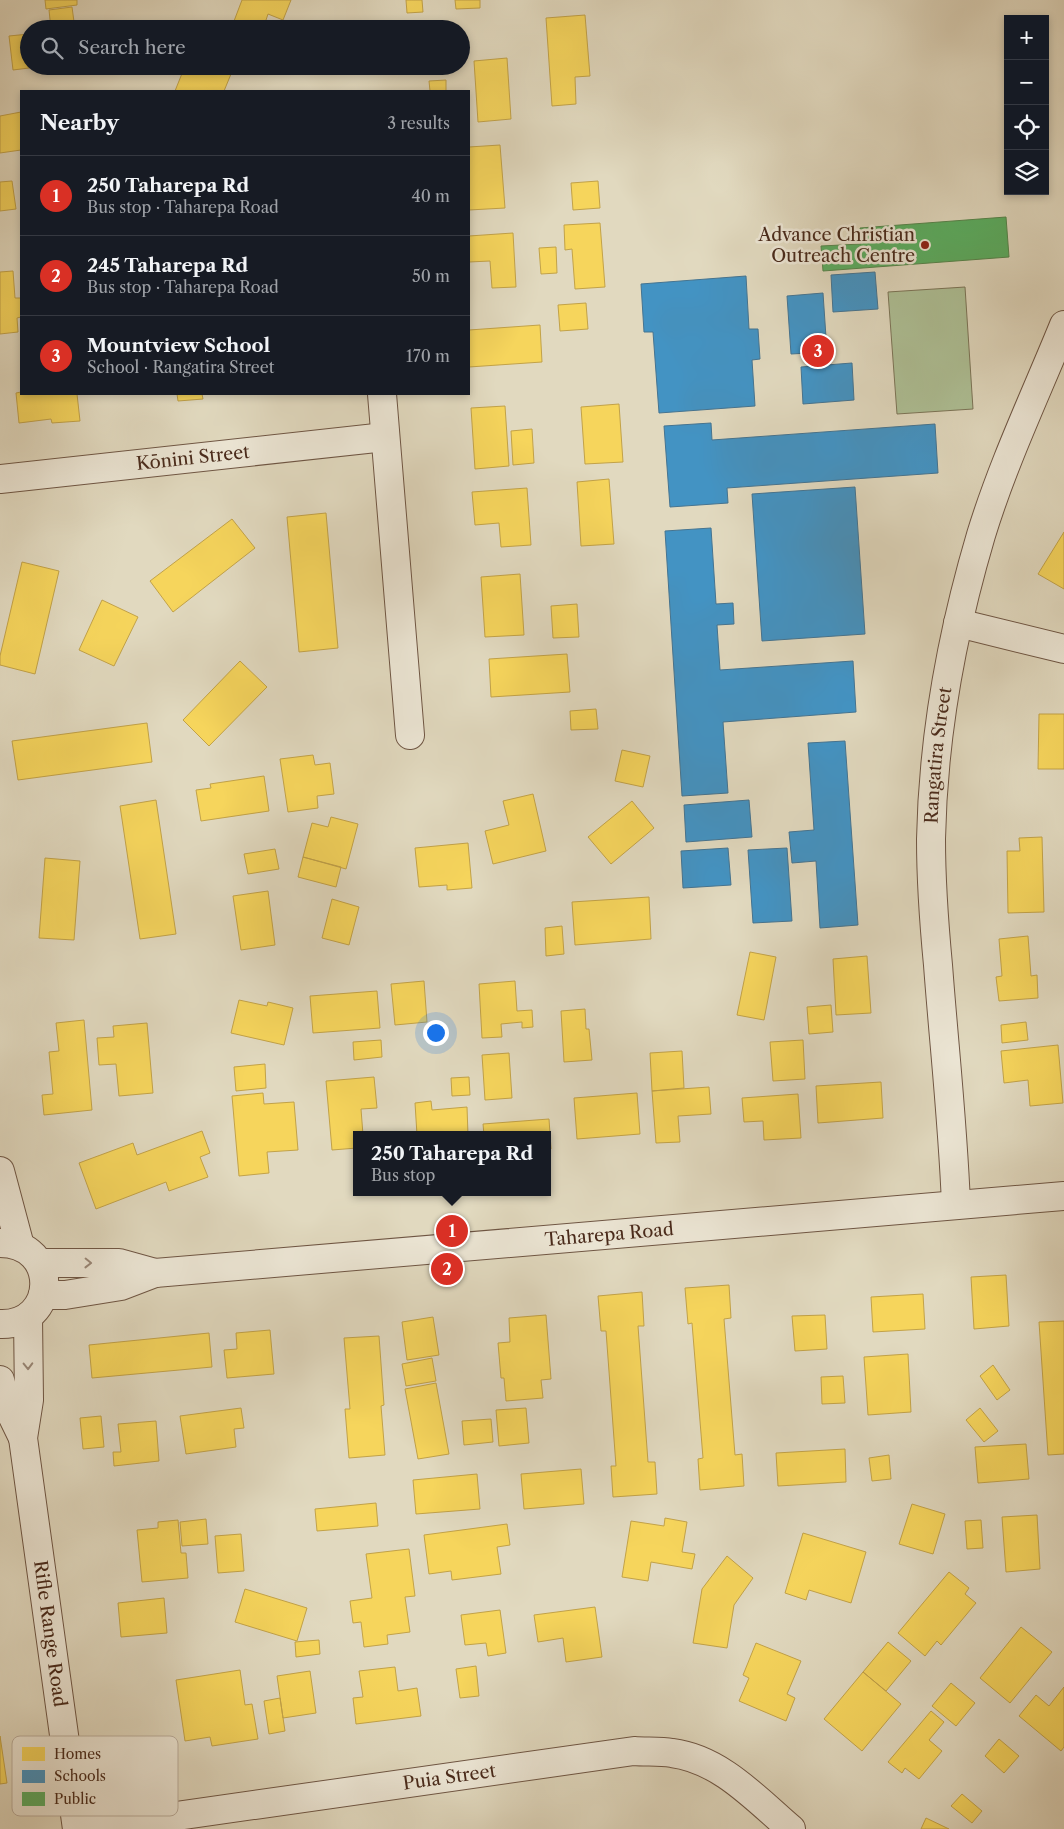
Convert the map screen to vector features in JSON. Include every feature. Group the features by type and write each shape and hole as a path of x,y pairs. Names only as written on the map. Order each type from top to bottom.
{"street":[{"name":"Rangatira Street","path":"956,1205 934,922 931,839 936,752 947,677 958,623 981,536 998,485 1064,324"},
{"path":"382,395 410,735"},
{"name":"Kōnini Street","path":"0,479 385,437"},
{"path":"958,623 1064,649"},
{"path":"0,1171 20,1251 44,1274 45,1284 43,1295 37,1307 28,1317 18,1322 0,1324"},
{"name":"Taharepa Road","path":"43,1295 65,1295 120,1286 155,1273 1064,1196"},
{"name":"Taharepa Road","path":"20,1251 119,1263 155,1273"},
{"name":"Rifle Range Road","path":"28,1317 29,1400 23,1438 64,1736"},
{"name":"Rifle Range Road","path":"0,1380 7,1404 23,1438"},
{"name":"Puia Street","path":"178,1816 634,1751 673,1753 702,1761 728,1775 791,1829"},
{"name":"Rifle Range Road","path":"75,1816 77,1829"},
{"name":"Puia Street","path":"85,1829 176,1816"}],"green space":[{"path":"965,287 973,409 897,414 888,292"}],"building: Homes":[{"path":"45,0 77,0 77,5 46,9"},
{"path":"242,0 291,0 283,20 268,14 266,20 234,20"},
{"path":"406,0 422,0 423,12 407,13"},
{"path":"455,0 480,0 480,8 456,9"},
{"path":"72,7 74,20 50,20 49,10"},
{"path":"585,15 590,76 575,77 576,104 552,106 546,18"},
{"path":"20,35 20,69 13,70 9,36"},
{"path":"507,58 511,119 478,122 474,61"},
{"path":"181,75 231,75 224,90 175,90"},
{"path":"446,80 446,90 430,90 429,81"},
{"path":"20,112 20,150 0,153 0,116"},
{"path":"500,145 505,208 470,210 470,147"},
{"path":"12,181 16,209 0,211 0,182"},
{"path":"598,181 600,208 573,210 571,183"},
{"path":"600,223 605,287 575,289 572,249 565,250 564,225"},
{"path":"513,233 516,287 492,288 490,261 470,262 470,236"},
{"path":"556,247 557,273 541,274 539,248"},
{"path":"13,271 15,298 20,298 20,317 17,318 18,332 0,334 0,272"},
{"path":"586,303 588,329 560,331 558,305"},
{"path":"540,325 542,362 470,367 470,330"},
{"path":"20,392 20,395 77,395 80,421 52,423 51,419 19,423 16,393"},
{"path":"177,395 202,395 203,399 178,401"},
{"path":"619,404 623,462 585,464 581,407"},
{"path":"505,406 509,466 475,469 471,408"},
{"path":"532,429 534,463 513,465 511,431"},
{"path":"609,479 614,544 581,546 577,482"},
{"path":"527,488 531,545 501,547 499,523 475,525 472,492"},
{"path":"326,513 338,648 299,652 287,517"},
{"path":"232,519 255,548 173,612 150,581"},
{"path":"1064,532 1064,589 1038,574"},
{"path":"22,562 59,571 35,674 0,665 0,656"},
{"path":"520,574 524,635 485,637 481,577"},
{"path":"102,600 138,617 114,666 79,650"},
{"path":"577,604 579,637 553,638 551,606"},
{"path":"567,654 570,692 491,697 489,659"},
{"path":"240,661 267,687 209,746 183,720"},
{"path":"596,709 598,729 571,730 570,711"},
{"path":"1039,714 1064,714 1064,769 1038,769"},
{"path":"147,723 152,762 18,780 12,741"},
{"path":"622,750 650,756 643,787 615,781"},
{"path":"313,755 315,765 330,763 334,794 317,796 318,808 288,812 280,759"},
{"path":"264,776 269,811 201,821 196,790 211,788 210,784"},
{"path":"533,794 546,851 493,864 485,831 509,825 503,801"},
{"path":"156,800 176,934 140,939 120,806"},
{"path":"632,801 654,828 611,864 588,837"},
{"path":"331,817 358,824 346,869 303,857 312,823 328,827"},
{"path":"1042,837 1044,912 1008,913 1007,851 1020,851 1019,838"},
{"path":"468,843 472,888 447,890 447,885 419,887 415,848"},
{"path":"275,849 279,869 248,874 244,854"},
{"path":"303,857 341,867 336,887 298,877"},
{"path":"45,858 80,861 74,940 39,938"},
{"path":"268,891 275,945 241,950 233,896"},
{"path":"649,897 651,939 575,945 572,902"},
{"path":"332,899 359,907 349,945 322,938"},
{"path":"562,926 564,954 546,956 545,928"},
{"path":"1028,936 1031,976 1037,975 1038,998 999,1001 996,977 1002,976 999,939"},
{"path":"750,952 776,957 764,1020 737,1015"},
{"path":"867,956 871,1013 836,1015 833,959"},
{"path":"424,981 427,1022 395,1025 391,984"},
{"path":"515,981 517,1011 532,1010 533,1027 522,1028 522,1022 501,1024 502,1037 482,1038 479,984"},
{"path":"377,991 380,1028 313,1033 310,996"},
{"path":"239,1000 267,1006 268,1002 293,1008 284,1045 231,1033"},
{"path":"831,1005 833,1032 809,1034 807,1007"},
{"path":"585,1009 586,1029 589,1029 592,1060 564,1062 561,1011"},
{"path":"84,1020 92,1110 44,1115 42,1095 53,1094 49,1052 59,1051 56,1023"},
{"path":"1026,1022 1028,1040 1002,1043 1001,1025"},
{"path":"147,1023 153,1093 119,1096 116,1064 99,1065 97,1038 114,1037 113,1026"},
{"path":"381,1040 382,1057 354,1060 353,1042"},
{"path":"803,1040 805,1079 773,1081 770,1042"},
{"path":"1058,1045 1063,1103 1030,1106 1028,1080 1004,1083 1001,1051"},
{"path":"682,1051 684,1088 652,1091 650,1053"},
{"path":"509,1053 512,1098 485,1100 482,1055"},
{"path":"265,1064 266,1088 236,1091 234,1067"},
{"path":"374,1077 377,1108 361,1109 363,1131 353,1131 353,1148 332,1150 326,1081"},
{"path":"469,1077 470,1095 452,1096 451,1078"},
{"path":"881,1082 883,1118 818,1123 816,1086"},
{"path":"709,1087 711,1114 678,1116 680,1142 656,1143 652,1091"},
{"path":"263,1093 264,1104 294,1102 298,1150 267,1152 269,1173 239,1176 232,1096"},
{"path":"637,1093 640,1134 577,1139 574,1098"},
{"path":"798,1094 801,1138 764,1140 763,1121 744,1122 742,1098"},
{"path":"431,1101 432,1110 467,1107 468,1131 417,1131 415,1103"},
{"path":"549,1119 550,1131 484,1131 483,1124"},
{"path":"202,1131 210,1153 200,1157 208,1177 169,1191 166,1182 96,1209 79,1163 133,1143 137,1155"},
{"path":"1006,1275 1009,1326 974,1329 971,1277"},
{"path":"729,1285 731,1318 724,1319 735,1455 742,1454 744,1486 700,1490 698,1459 703,1458 692,1323 688,1324 685,1288"},
{"path":"642,1292 644,1326 638,1326 648,1462 655,1462 657,1494 613,1497 611,1466 616,1466 606,1331 601,1331 598,1296"},
{"path":"923,1294 925,1329 873,1332 871,1297"},
{"path":"546,1315 551,1379 541,1380 543,1398 506,1401 504,1378 501,1378 498,1343 510,1342 509,1318"},
{"path":"825,1315 827,1349 795,1351 792,1316"},
{"path":"433,1317 439,1355 407,1360 402,1322"},
{"path":"1064,1321 1064,1454 1048,1455 1039,1322"},
{"path":"270,1330 274,1374 227,1378 224,1350 237,1349 236,1333"},
{"path":"209,1333 212,1367 92,1378 89,1345"},
{"path":"379,1336 384,1405 381,1406 385,1455 349,1458 345,1409 350,1409 344,1338"},
{"path":"908,1354 911,1412 868,1415 864,1357"},
{"path":"432,1358 436,1381 406,1386 402,1364"},
{"path":"993,1365 1010,1390 997,1400 980,1376"},
{"path":"843,1376 845,1403 822,1404 821,1377"},
{"path":"436,1383 449,1454 418,1459 405,1389"},
{"path":"241,1408 244,1428 234,1429 236,1447 186,1454 180,1416"},
{"path":"526,1408 529,1443 499,1446 496,1410"},
{"path":"980,1408 998,1431 984,1442 966,1420"},
{"path":"101,1416 104,1447 83,1449 80,1418"},
{"path":"491,1419 493,1442 464,1445 462,1421"},
{"path":"156,1421 159,1461 114,1466 113,1452 121,1452 118,1424"},
{"path":"1026,1444 1029,1479 978,1483 975,1447"},
{"path":"845,1449 846,1482 778,1486 776,1453"},
{"path":"889,1455 891,1479 872,1481 869,1458"},
{"path":"581,1469 584,1504 524,1509 521,1474"},
{"path":"477,1474 480,1509 416,1514 413,1480"},
{"path":"376,1503 378,1526 317,1531 315,1509"},
{"path":"912,1504 945,1514 933,1554 899,1544"},
{"path":"1037,1515 1040,1569 1006,1572 1002,1517"},
{"path":"665,1518 687,1522 682,1552 695,1554 692,1569 651,1562 648,1581 622,1577 631,1521 664,1526"},
{"path":"206,1519 208,1544 182,1546 180,1522"},
{"path":"178,1520 181,1553 186,1553 188,1578 142,1582 137,1530 158,1528 158,1522"},
{"path":"981,1520 983,1548 967,1549 965,1521"},
{"path":"507,1524 510,1545 497,1547 501,1574 452,1580 451,1571 429,1574 424,1535"},
{"path":"803,1533 866,1552 851,1603 809,1590 806,1600 785,1593"},
{"path":"241,1534 244,1571 218,1573 215,1536"},
{"path":"409,1549 415,1596 405,1597 410,1632 387,1635 388,1644 364,1647 361,1622 353,1623 350,1601 372,1598 366,1554"},
{"path":"727,1556 753,1578 734,1605 727,1648 693,1643 702,1589"},
{"path":"949,1572 969,1588 965,1594 976,1603 941,1645 937,1641 925,1656 898,1633"},
{"path":"245,1589 307,1608 297,1641 235,1622"},
{"path":"164,1598 167,1633 121,1637 118,1603"},
{"path":"595,1607 602,1657 566,1662 563,1638 538,1642 534,1615"},
{"path":"500,1610 506,1653 488,1656 486,1643 465,1645 461,1615"},
{"path":"1021,1627 1052,1652 1010,1703 980,1678"},
{"path":"319,1640 320,1654 296,1657 295,1642"},
{"path":"888,1642 911,1661 886,1691 863,1672"},
{"path":"756,1643 801,1661 787,1694 795,1698 786,1721 739,1701 749,1678 743,1675"},
{"path":"476,1666 479,1696 460,1698 456,1669"},
{"path":"395,1667 398,1691 417,1688 421,1716 356,1724 353,1698 363,1697 359,1671"},
{"path":"240,1670 245,1705 252,1704 258,1739 212,1746 210,1737 185,1741 176,1680"},
{"path":"310,1671 316,1713 283,1718 277,1676"},
{"path":"863,1672 901,1704 862,1751 824,1719"},
{"path":"951,1683 975,1703 956,1726 932,1706"},
{"path":"1064,1687 1064,1747 1061,1751 1019,1716 1036,1695 1049,1706"},
{"path":"280,1698 285,1731 269,1734 264,1701"},
{"path":"931,1711 944,1722 929,1740 942,1751 919,1779 905,1768 902,1773 888,1762"},
{"path":"0,1736 7,1783 0,1784"},
{"path":"999,1739 1019,1756 1004,1773 985,1756"},
{"path":"962,1794 982,1811 972,1823 951,1806"},
{"path":"926,1818 949,1829 921,1829"}],"building: Schools":[{"path":"875,272 878,309 833,312 831,275"},
{"path":"746,276 749,329 758,329 760,359 752,360 755,406 659,413 653,332 644,332 641,284"},
{"path":"823,293 827,352 791,354 787,296"},
{"path":"852,363 854,400 803,404 801,367"},
{"path":"711,423 712,440 935,424 938,473 727,488 728,503 670,507 664,426"},
{"path":"855,487 865,634 762,641 752,494"},
{"path":"711,528 716,604 733,603 734,624 717,625 720,670 853,661 856,712 723,722 728,793 682,796 665,531"},
{"path":"845,741 858,925 820,928 816,861 792,863 789,832 814,830 808,743"},
{"path":"749,800 752,837 686,842 684,805"},
{"path":"728,848 731,885 683,888 681,851"},
{"path":"787,848 792,921 753,923 748,850"}],"building: Public":[{"name":"Advance Christian Outreach Centre","path":"1006,217 1009,257 823,271 821,246 861,244 860,228"}],"place":[{"name":"Advance Christian Outreach Centre","path":"925,245"},
{"name":"Mountview School","path":"818,351"},
{"name":"250 Taharepa Rd","path":"452,1231"},
{"name":"245 Taharepa Rd","path":"447,1269"}]}
